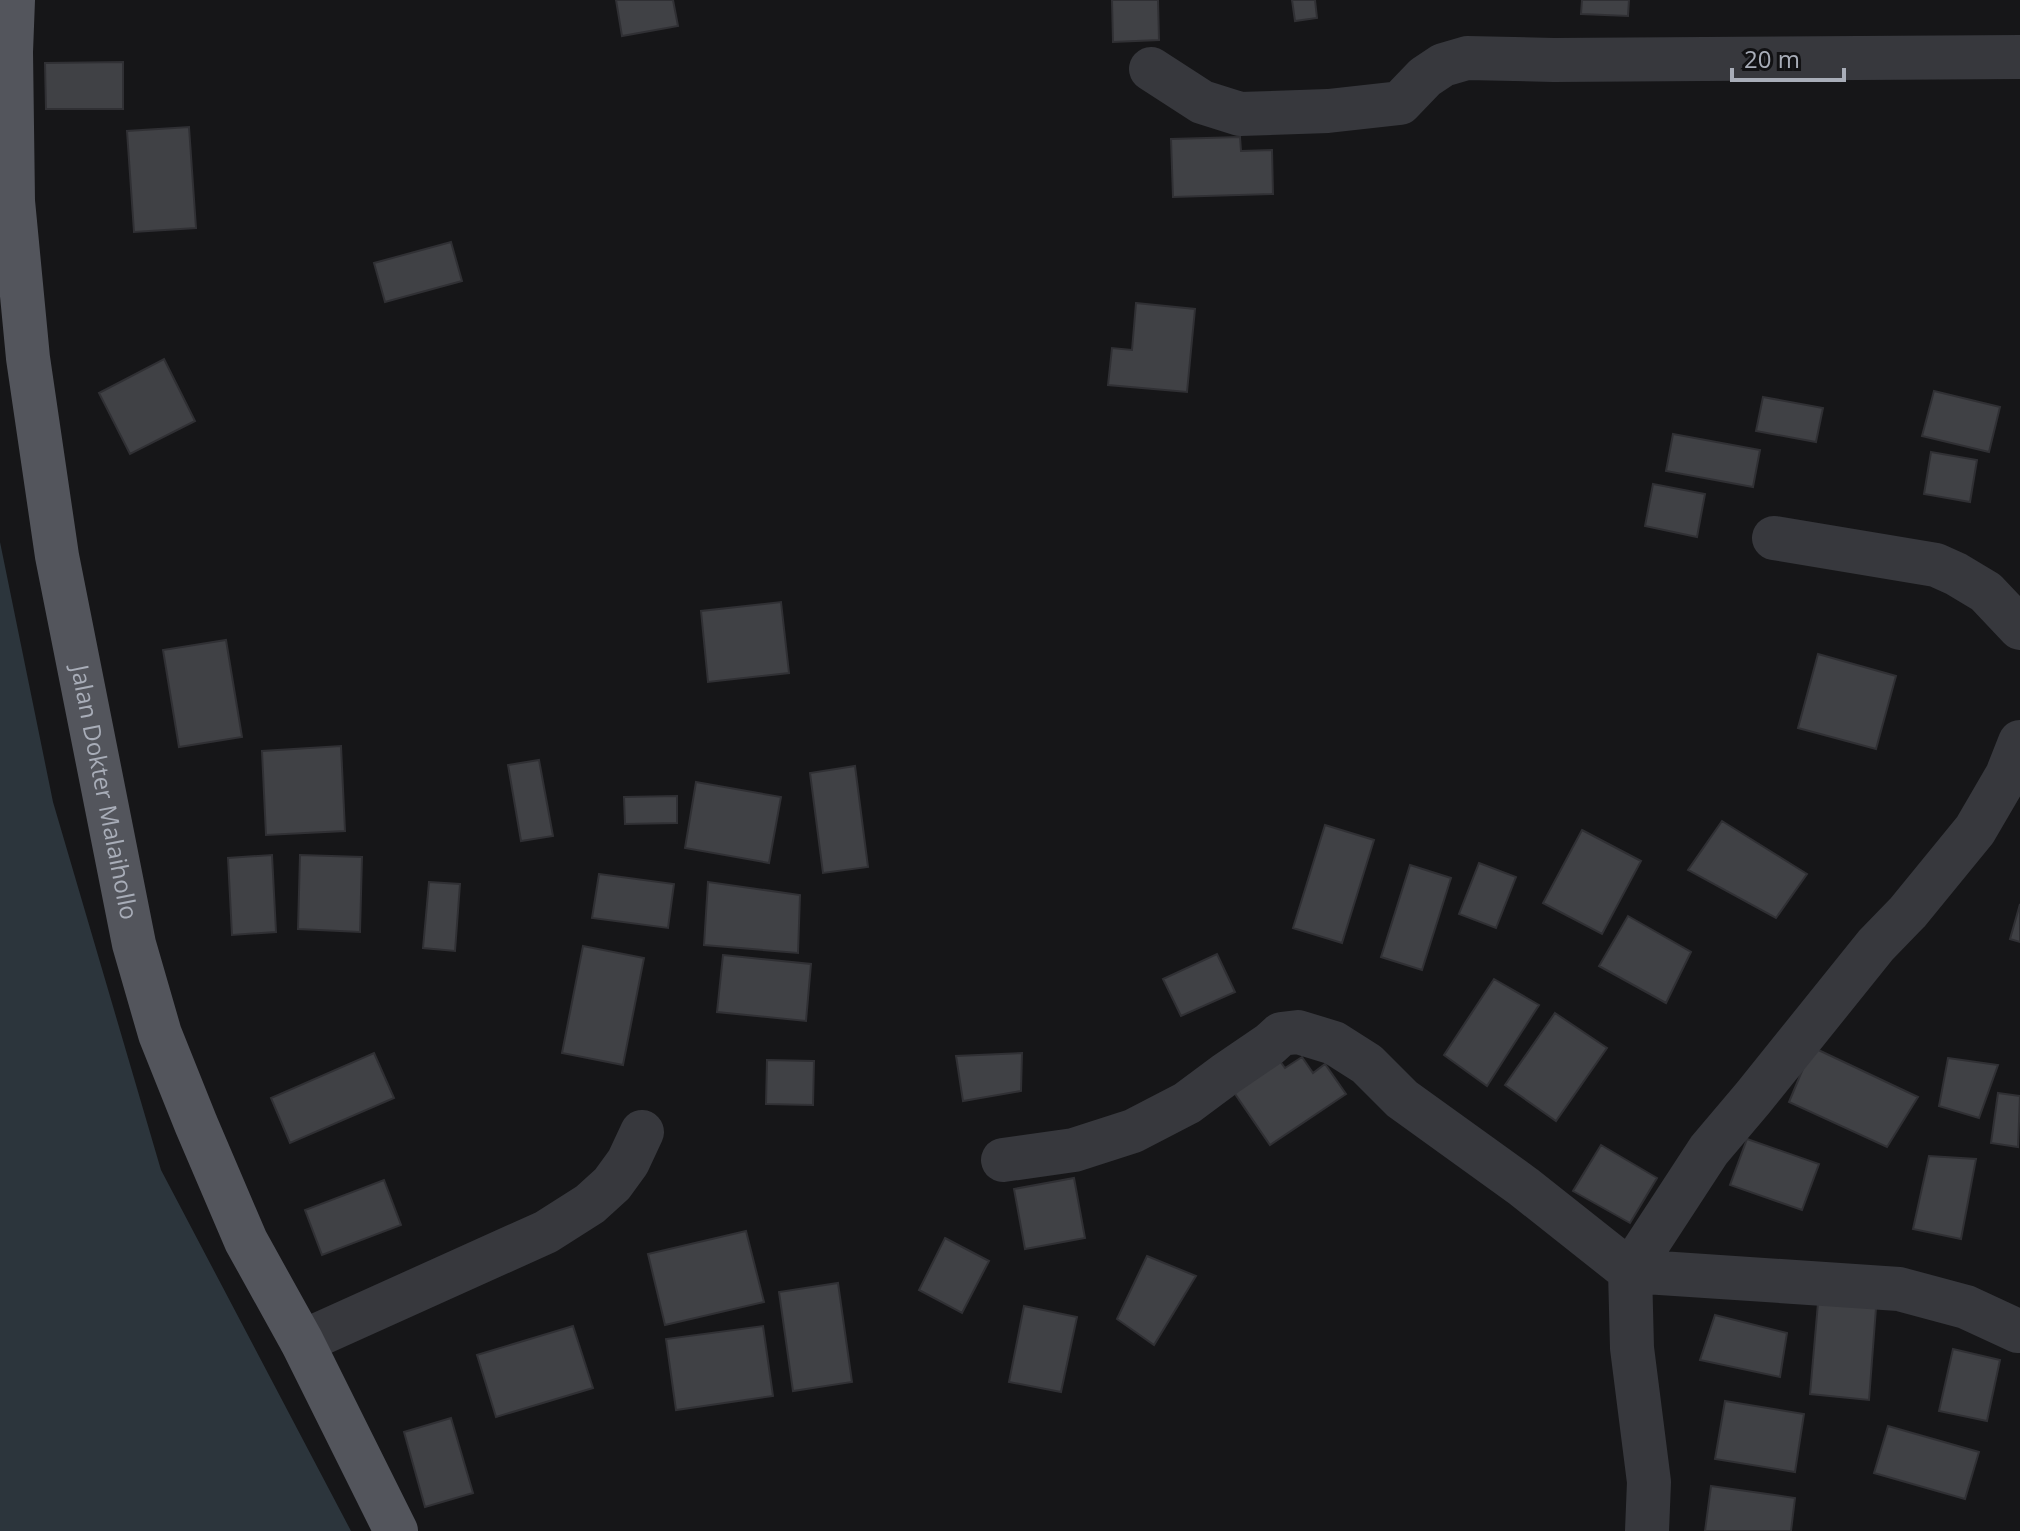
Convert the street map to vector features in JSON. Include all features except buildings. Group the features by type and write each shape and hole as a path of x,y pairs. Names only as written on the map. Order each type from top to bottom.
{"main road":[{"name":"Jalan Dokter Malaihollo","path":"13,0 13,201 28,358 57,556 134,944 160,1034 246,1241 302,1342 396,1531"}],"street":[{"path":"1151,69 1202,102 1240,114 1328,111 1400,103 1425,77 1443,65 1467,58 2020,57"},
{"path":"1774,538 1936,565 1986,592 2020,628"},
{"path":"1647,1531 1649,1482 1632,1348 1630,1271 1709,1150 1876,945 1908,912 1975,830 2007,775 2020,742"},
{"path":"1003,1160 1074,1150 1133,1131 1187,1103 1281,1034 1298,1032 1334,1043 1367,1064 1402,1099 1524,1187 1630,1271 1899,1289 1966,1307 2018,1331"},
{"path":"302,1342 546,1232 590,1204 612,1184 628,1162 642,1132"}],"shaded area":[{"path":"0,542 53,802 161,1170 351,1531 0,1531"}]}
